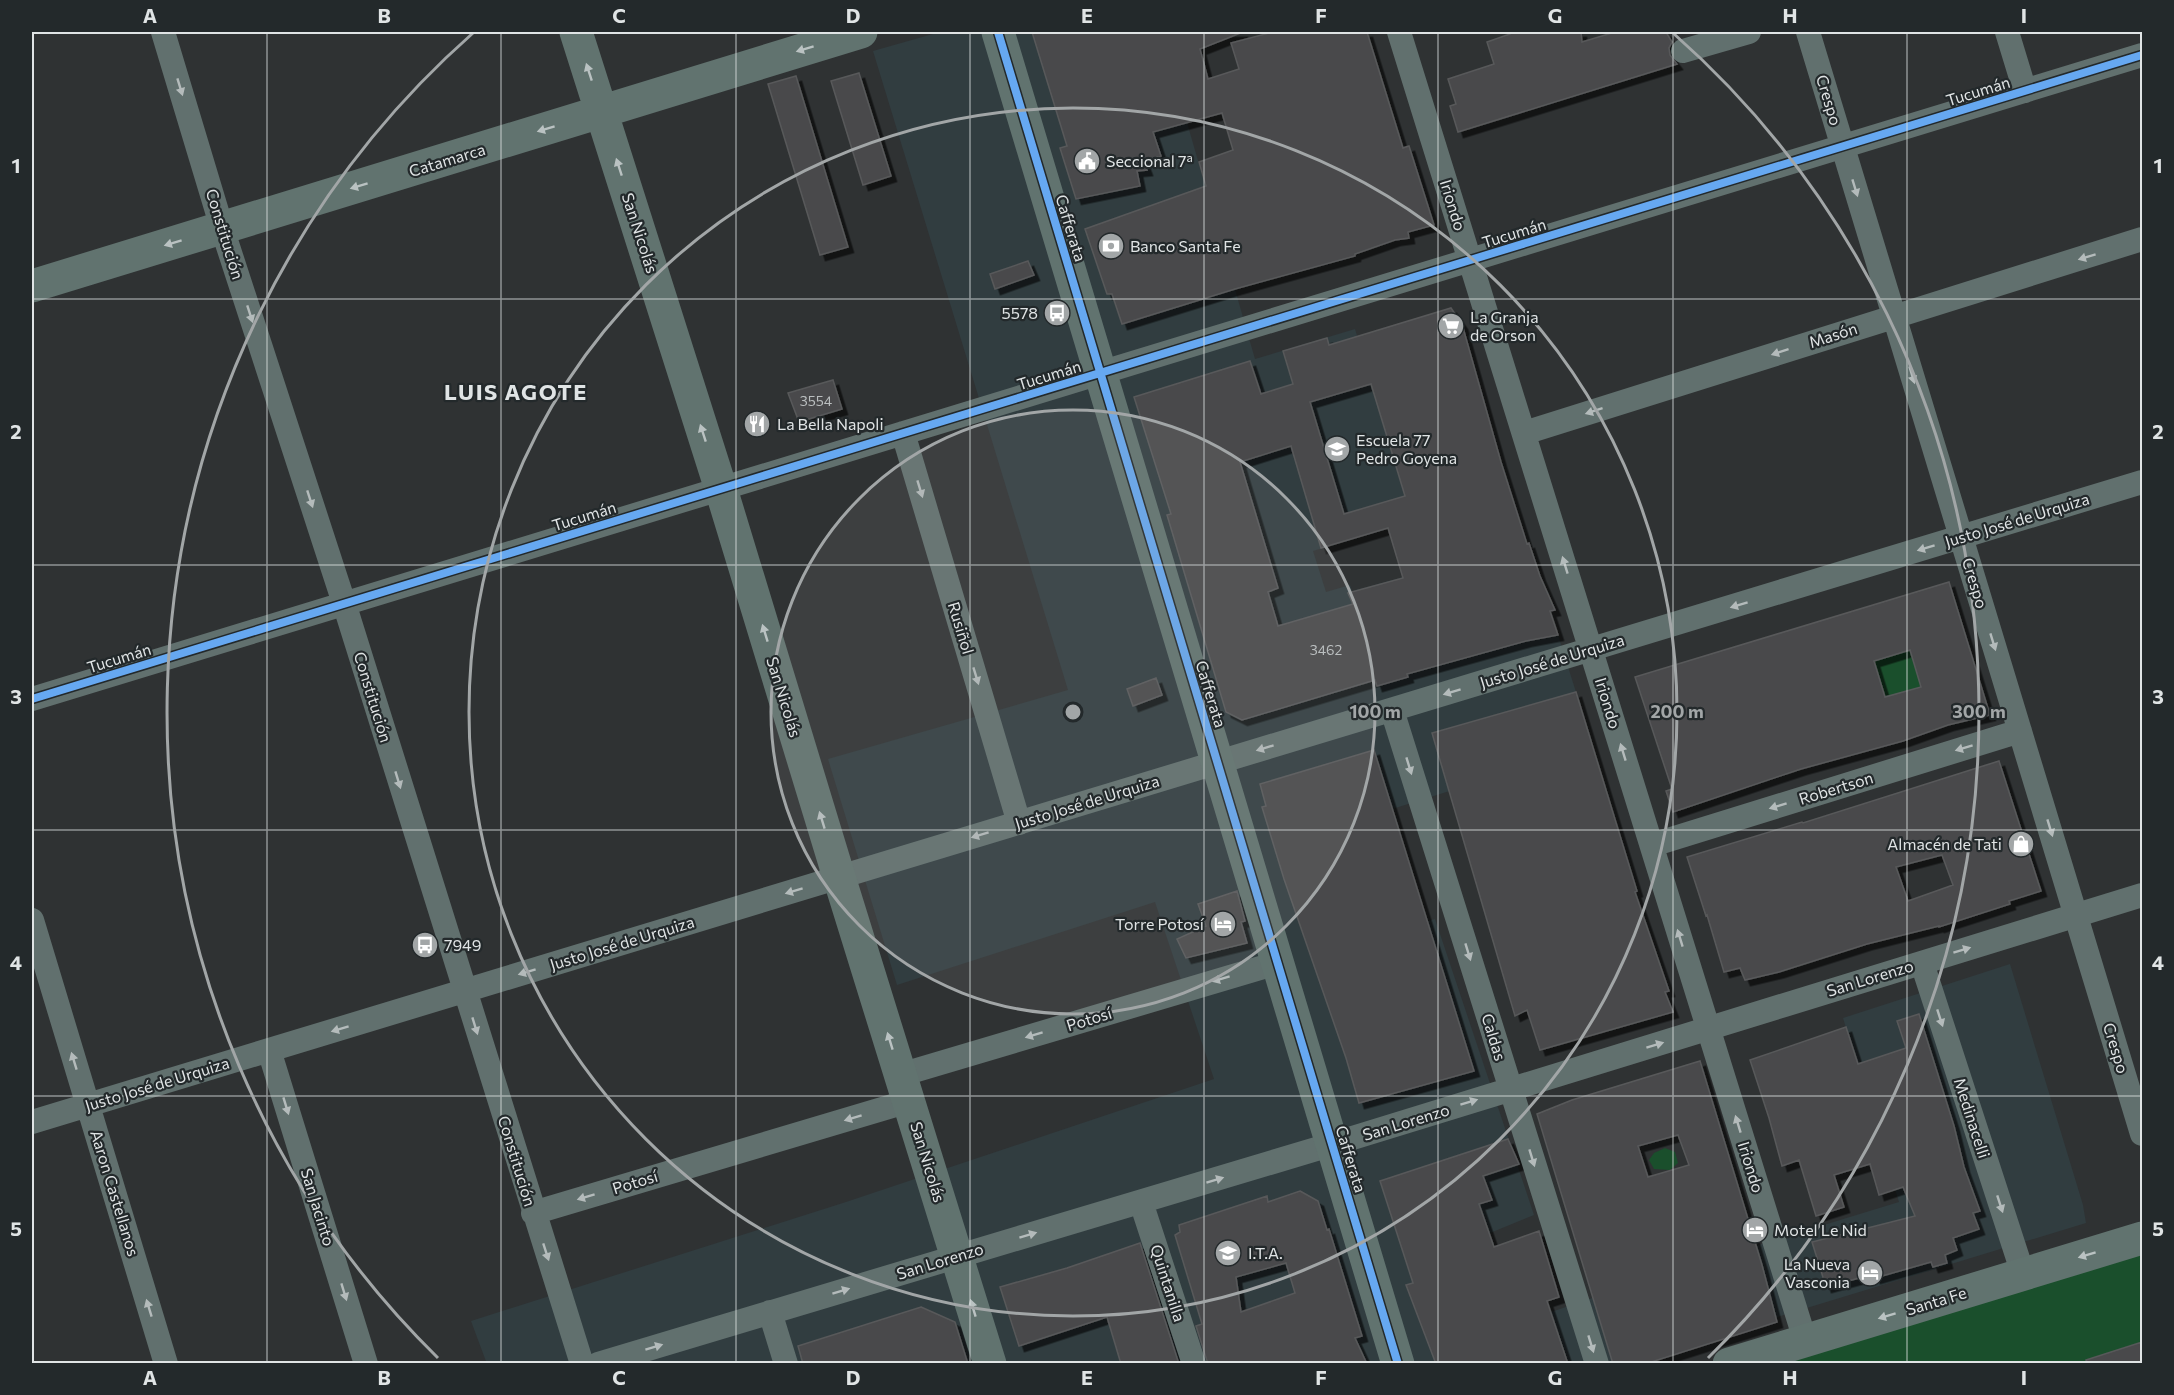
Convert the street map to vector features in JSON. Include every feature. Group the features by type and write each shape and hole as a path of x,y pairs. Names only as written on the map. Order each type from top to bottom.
{"main road":[{"name":"San Nicolás","path":"576,32 721,489 990,1364"},
{"name":"Catamarca","path":"32,286 861,32"},
{"name":"Cafferata","path":"998,32 1398,1364"},
{"name":"Santa Fe","path":"1729,1364 2142,1238"}],"street":[{"name":"Constitución","path":"163,32 222,228 344,603 582,1364"},
{"name":"Iriondo","path":"1399,32 1805,1340"},
{"path":"1683,51 1749,32"},
{"name":"Crespo","path":"1808,32 2142,1134"},
{"path":"2007,32 2025,91"},
{"name":"Tucumán","path":"32,699 2142,56"},
{"name":"Masón","path":"1524,433 2142,239"},
{"name":"Rusiñol","path":"903,433 1019,823"},
{"name":"Justo José de Urquiza","path":"32,1122 2142,482"},
{"name":"Caldas","path":"1392,710 1597,1364"},
{"name":"Robertson","path":"1652,845 2020,731"},
{"name":"San Lorenzo","path":"598,1364 1333,1144 2142,895"},
{"name":"Aaron Castellanos","path":"32,920 166,1364"},
{"name":"Potosí","path":"533,1213 1277,963"},
{"name":"Medinacelli","path":"1922,963 2023,1274"},
{"name":"San Jacinto","path":"269,1050 366,1364"},
{"name":"Quintanilla","path":"1141,1202 1194,1364"},
{"path":"770,1312 786,1364"}],"shaded area":[{"path":"940,32 1161,32 1255,359 1355,329 1413,521 1313,551 1326,592 1350,585 1352,591 1529,543 1593,746 1373,815 1383,935 1435,919 1534,1215 1468,1242 1495,1331 1660,1275 1899,1202 1843,1018 2010,964 2083,1205 2086,1223 1626,1363 487,1364 471,1321 846,1202 1214,1079 1155,902 897,985 828,759 1068,690 873,51"}],"green space":[{"path":"1910,650 1923,687 1885,697 1874,661"},
{"path":"1665,1148 1675,1152 1678,1163 1670,1170 1654,1169 1649,1160 1654,1153"},
{"path":"2142,1250 2142,1363 1770,1363"}],"building":[{"path":"1032,32 1243,32 1200,49 1208,79 1239,69 1231,43 1273,32 1367,32 1403,148 1409,146 1434,225 1408,232 1409,238 1395,240 1355,254 1355,256 1235,289 1122,324 1112,294 1107,294 1085,229 1206,186 1199,162 1233,150 1222,113 1153,132 1161,156 1144,162 1147,170 1137,171 1140,186 1076,199 1060,148 1067,146"},
{"path":"1510,32 1581,32 1582,42 1615,32 1666,32 1672,42 1669,48 1670,55 1677,64 1458,132 1450,106 1456,104 1448,79 1494,64 1487,42 1510,34"},
{"path":"859,73 891,176 863,185 831,81"},
{"path":"796,76 848,247 820,255 768,84"},
{"path":"1028,261 1034,275 995,289 990,274"},
{"path":"1451,308 1462,324 1527,544 1529,543 1555,610 1550,611 1558,635 1526,641 1407,674 1408,677 1377,686 1375,680 1242,720 1226,712 1167,515 1171,514 1134,397 1250,361 1261,394 1293,384 1283,351 1327,338 1329,345","holes":["1371,384 1405,496 1344,514 1310,402","1291,446 1321,548 1388,528 1403,578 1348,593 1353,604 1278,626 1268,592 1278,588 1240,462"]},
{"path":"833,380 842,409 799,422 788,393"},
{"path":"1949,582 1990,715 1948,725 1903,741 1801,769 1673,812 1666,791 1672,789 1635,677","holes":["1910,650 1921,687 1885,697 1874,661"]},
{"path":"1156,678 1162,695 1133,706 1127,689"},
{"path":"1576,692 1637,891 1635,892 1669,991 1665,992 1673,1012 1540,1050 1527,1010 1515,1016 1432,733"},
{"path":"1374,750 1474,1071 1359,1103 1346,1058 1284,879 1262,807 1266,806 1260,784"},
{"path":"1999,761 2041,891 2009,901 2010,904 1939,927 1867,944 1779,972 1745,980 1740,968 1724,972 1687,857","holes":["1942,855 1953,885 1908,901 1896,867"]},
{"name":"Torre Potosí","path":"1237,891 1245,921 1241,922 1247,943 1186,958 1177,939 1206,926 1198,904"},
{"path":"1919,1014 1954,1126 1964,1167 1980,1211 1973,1213 1979,1229 1953,1238 1957,1250 1945,1255 1947,1263 1933,1267 1931,1262 1875,1278 1874,1274 1826,1287 1812,1242 1915,1216 1903,1187 1879,1195 1870,1164 1834,1175 1844,1207 1816,1216 1799,1160 1782,1166 1750,1060 1846,1027 1858,1064 1906,1048 1897,1021"},
{"path":"1700,1061 1777,1322 1645,1364 1613,1364 1537,1114 1572,1100","holes":["1678,1135 1689,1165 1648,1177 1638,1146"]},
{"path":"1508,1139 1519,1164 1483,1176 1492,1200 1479,1204 1494,1247 1539,1231 1559,1297 1547,1301 1568,1364 1436,1364 1406,1285 1413,1283 1380,1181"},
{"path":"1300,1191 1318,1201 1362,1336 1355,1338 1367,1364 1208,1364 1196,1326 1202,1324 1175,1235 1180,1232 1179,1225 1267,1196 1268,1202","holes":["1286,1263 1295,1293 1241,1312 1236,1277"]},
{"path":"1140,1243 1179,1364 1121,1364 1107,1317 1019,1346 1000,1287 1067,1268"},
{"path":"921,1307 955,1322 968,1364 803,1364 798,1346"},
{"path":"2142,1342 2142,1364 2087,1364 2086,1360"}],"cycle path":[{"path":"998,32 1398,1364"},
{"path":"32,699 2142,55"}],"place":[{"name":"Seccional 7ª","path":"1087,161"},
{"name":"Banco Santa Fe","path":"1111,246"},
{"name":"5578","path":"1057,313"},
{"name":"La Granja de Orson","path":"1451,326"},
{"name":"La Bella Napoli","path":"757,424"},
{"name":"Escuela 77 Pedro Goyena","path":"1337,449"},
{"name":"Almacén de Tati","path":"2021,844"},
{"name":"Torre Potosí","path":"1223,924"},
{"name":"7949","path":"425,945"},
{"name":"Motel Le Nid","path":"1755,1230"},
{"name":"I.T.A.","path":"1228,1253"},
{"name":"La Nueva Vasconia","path":"1870,1273"}],"district":[{"name":"LUIS AGOTE","path":"516,392"}]}
